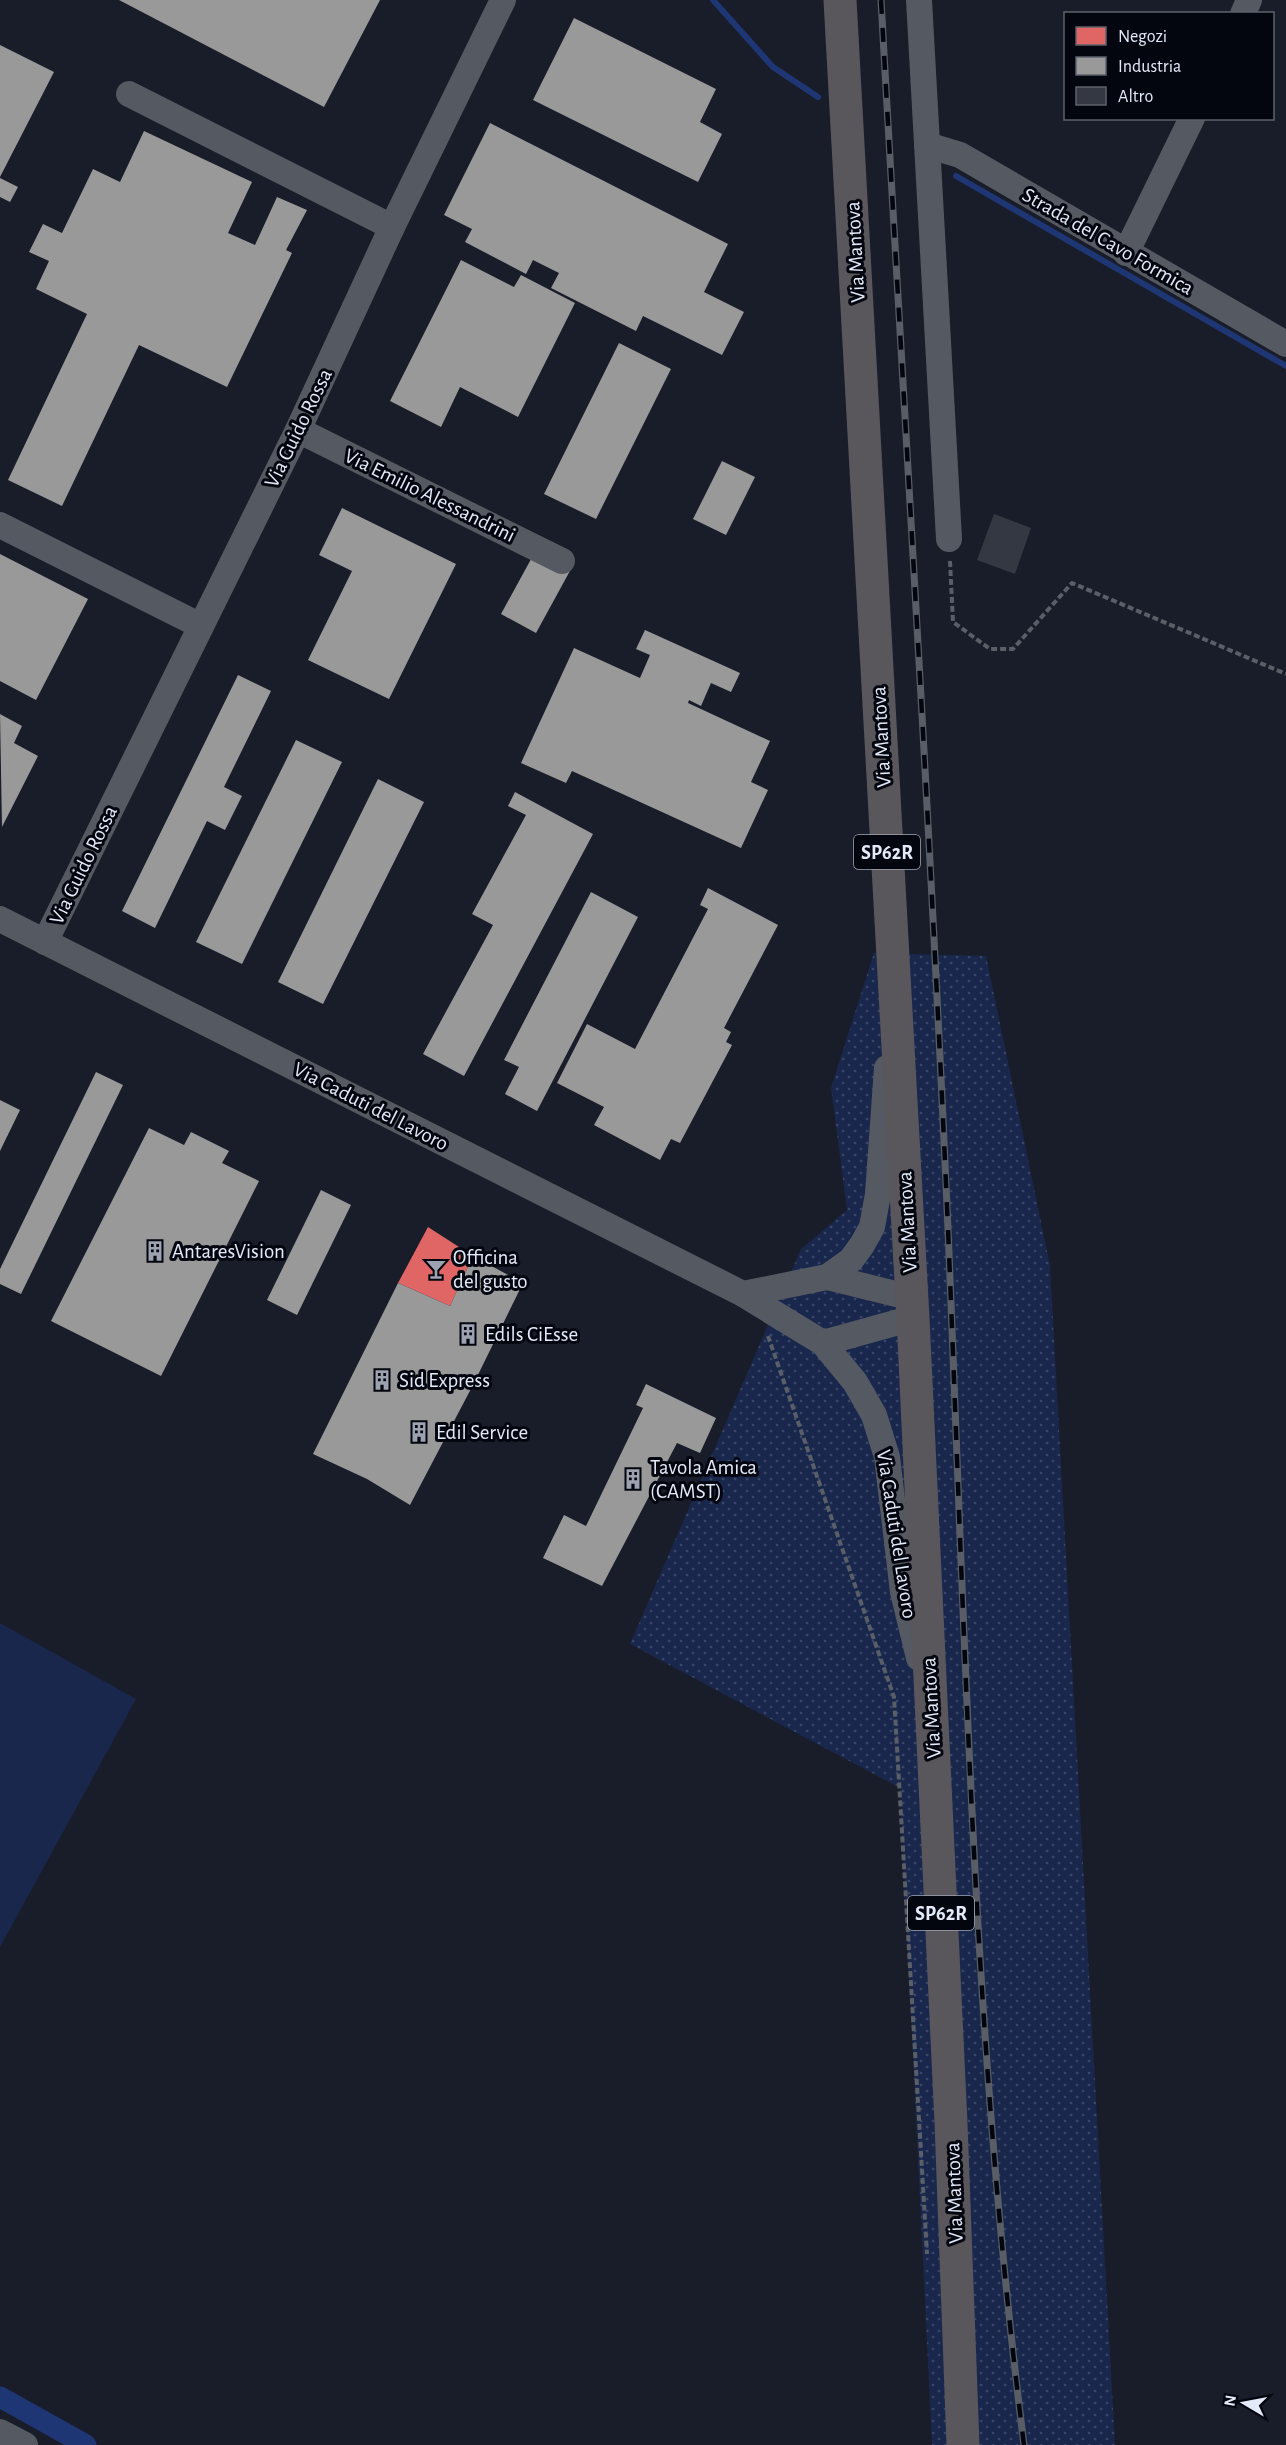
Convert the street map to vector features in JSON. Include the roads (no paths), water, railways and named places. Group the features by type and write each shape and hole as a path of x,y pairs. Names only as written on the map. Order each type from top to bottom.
{"main road":[{"name":"Via Mantova","path":"840,0 862,361 912,1308 951,2123 963,2445"}],"street":[{"name":"Via Guido Rossa","path":"45,942 298,430 392,227 502,0"},
{"path":"919,0 949,539"},
{"path":"129,94 392,227"},
{"path":"1126,253 1191,120"},
{"name":"Strada del Cavo Formica","path":"927,145 960,155 1286,344"},
{"name":"Via Emilio Alessandrini","path":"298,430 562,561"},
{"path":"0,525 201,626"},
{"name":"Via Caduti del Lavoro","path":"0,918 749,1298 824,1343 855,1382 873,1415 887,1457 903,1592 931,1704"},
{"path":"749,1298 827,1277 851,1260 873,1227 878,1194 893,978"},
{"path":"827,1277 912,1308"},
{"path":"824,1343 912,1308"},
{"path":"0,2432 25,2445"}],"waterway":[{"path":"713,0 773,67 818,97"},
{"path":"956,176 1286,366"},
{"path":"0,2397 86,2445"}],"railway":[{"path":"881,0 933,922 973,1838 993,2142 1024,2445"}],"place":[{"name":"AntaresVision","path":"155,1251"},
{"name":"Officina del gusto","path":"436,1269"},
{"name":"Edils CiEsse","path":"468,1334"},
{"name":"Sid Express","path":"382,1380"},
{"name":"Edil Service","path":"419,1432"},
{"name":"Tavola Amica (CAMST)","path":"633,1479"}]}
